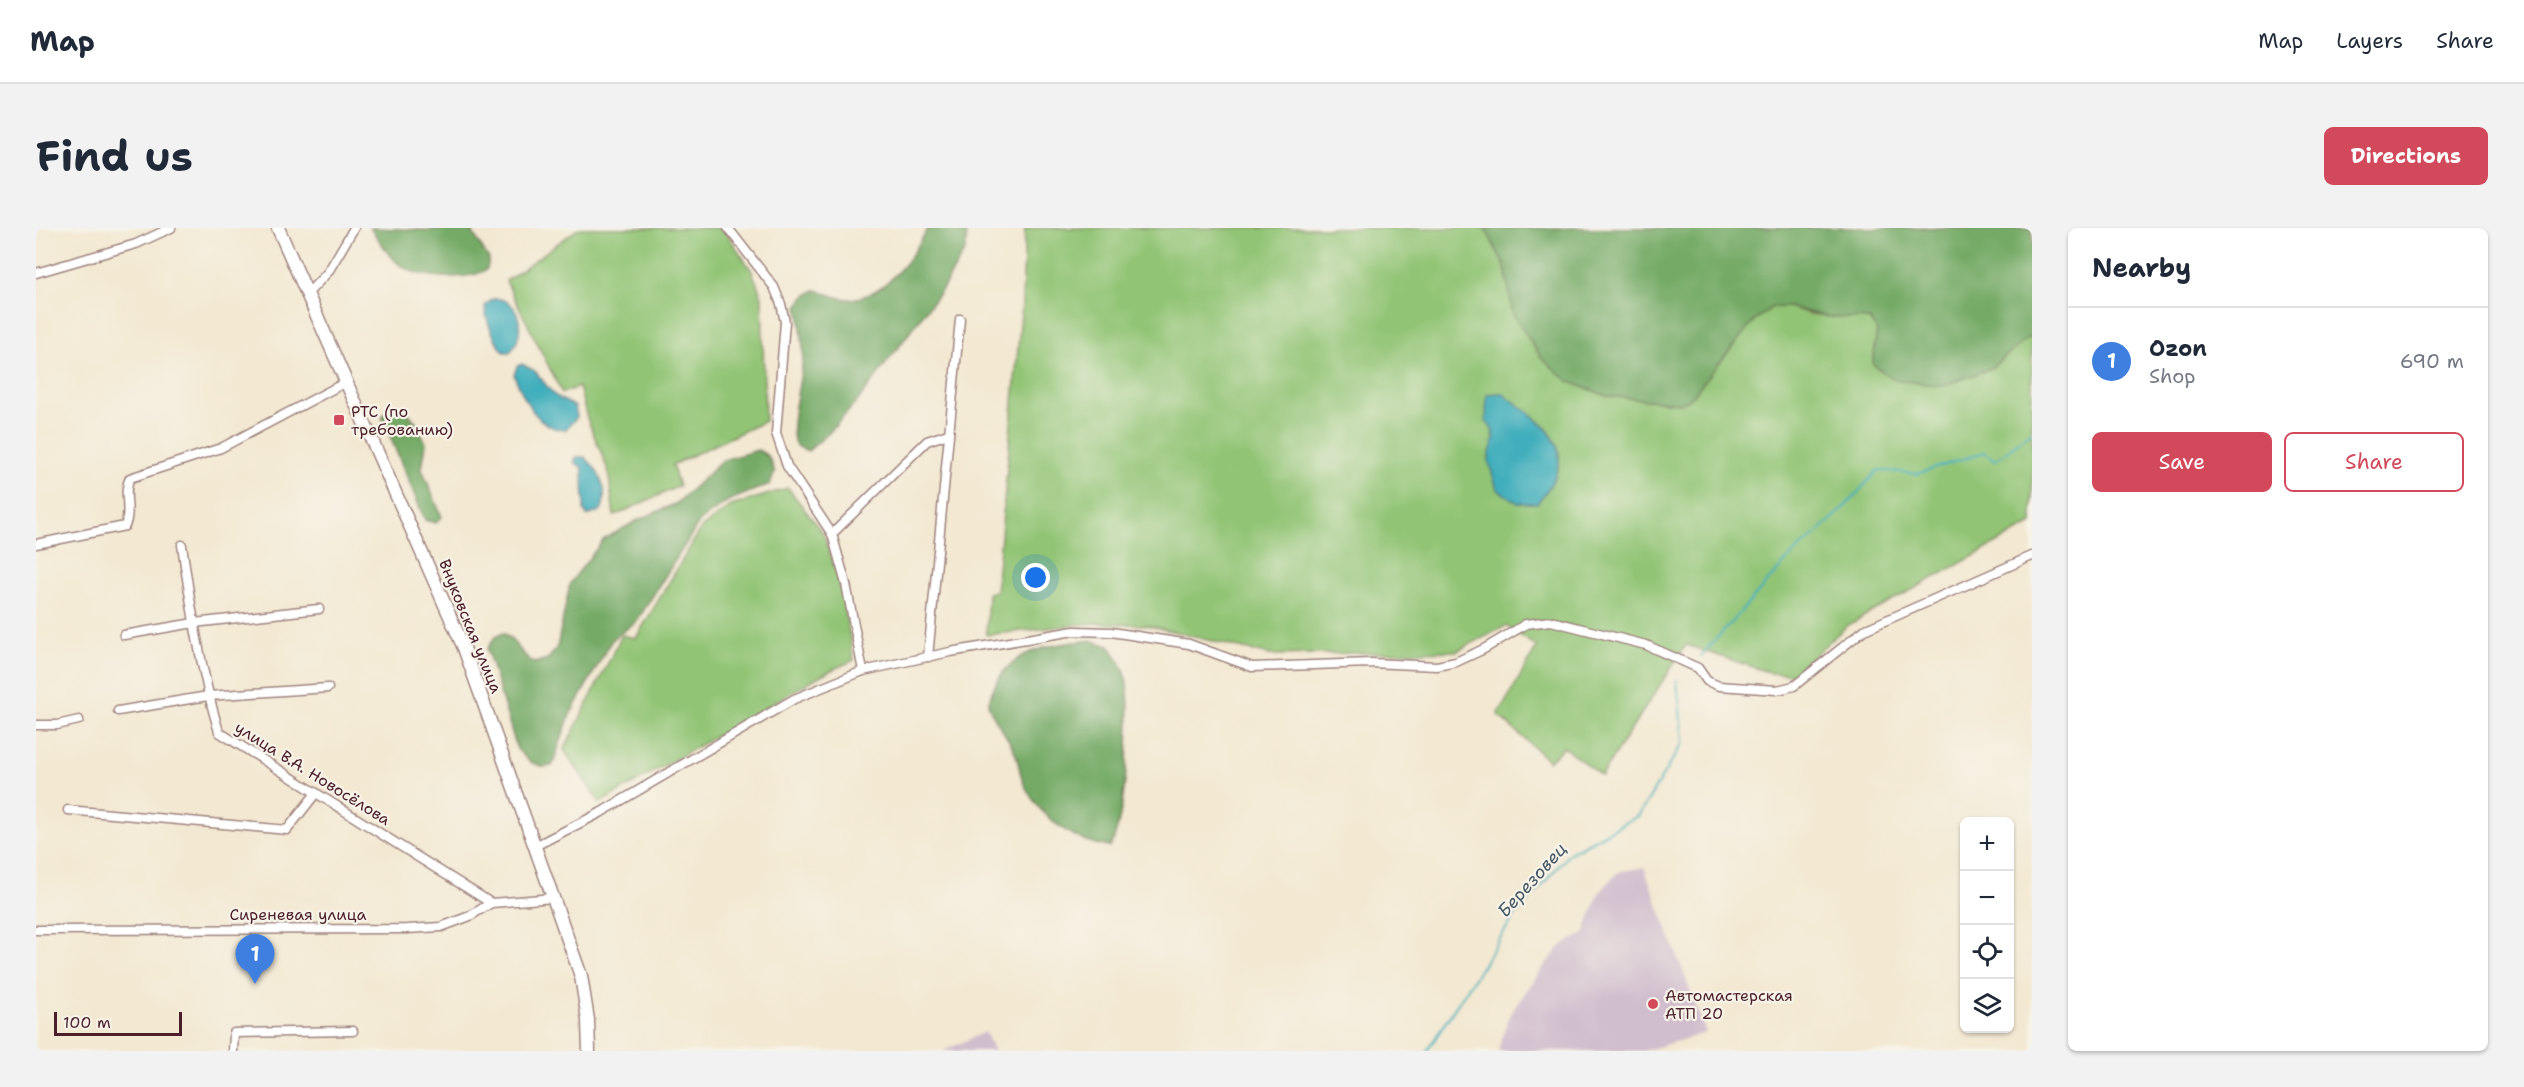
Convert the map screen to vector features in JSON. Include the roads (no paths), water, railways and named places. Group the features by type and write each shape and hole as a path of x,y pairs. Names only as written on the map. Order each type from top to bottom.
{"main road":[{"name":"Внуковская улица","path":"278,228 348,381 464,648 581,976 587,1012 589,1051"}],"street":[{"path":"36,273 136,244 171,228"},
{"path":"308,292 328,272 354,228"},
{"path":"728,228 774,287 781,304 785,322 776,433 787,466 832,534 846,584 863,671"},
{"path":"928,657 960,320"},
{"path":"36,544 125,526 129,510 127,483 130,478 221,448 348,381"},
{"path":"832,534 927,441 948,434"},
{"name":"улица В.А. Новосёлова","path":"182,545 208,696 219,732 491,903"},
{"path":"536,846 600,813 794,699 863,671 928,657 1083,632 1111,632 1189,644 1252,667 1371,663 1437,666 1456,662 1484,649 1526,624 1551,621 1646,645 1698,668 1707,681 1719,686 1777,690 1794,686 1864,630 2032,556"},
{"path":"124,635 194,623 319,609"},
{"path":"118,711 208,696 328,688"},
{"path":"36,725 57,725 79,720"},
{"path":"68,810 287,830 316,793"},
{"name":"Сиреневая улица","path":"36,930 441,927 470,916 491,903 554,898"},
{"path":"233,1051 234,1033 353,1031"}],"water":[{"path":"493,299 510,304 518,318 518,336 510,352 504,352 494,336 485,312 485,306"},
{"path":"522,364 535,371 554,395 575,407 577,417 565,430 547,424 527,403 514,375 517,366"},
{"path":"1502,393 1546,428 1559,453 1558,468 1551,484 1537,503 1518,503 1497,489 1490,468 1489,455 1494,442 1494,433 1486,421 1487,394"},
{"path":"577,457 585,457 599,475 604,489 604,503 601,511 587,516 584,511 582,467 574,462"}],"waterway":[{"name":"Березовец","path":"1701,656 1790,557 1841,511 1878,470 1917,474 1984,452 1995,460 2032,432"},
{"name":"Березовец","path":"1427,1051 1513,918 1570,853 1639,815 1683,742 1677,680"}],"place":[{"name":"РТС (по требованию)","path":"339,420"},
{"name":"Ozon","path":"255,984"},
{"name":"Автомастерская АТП 20","path":"1653,1004"}]}
